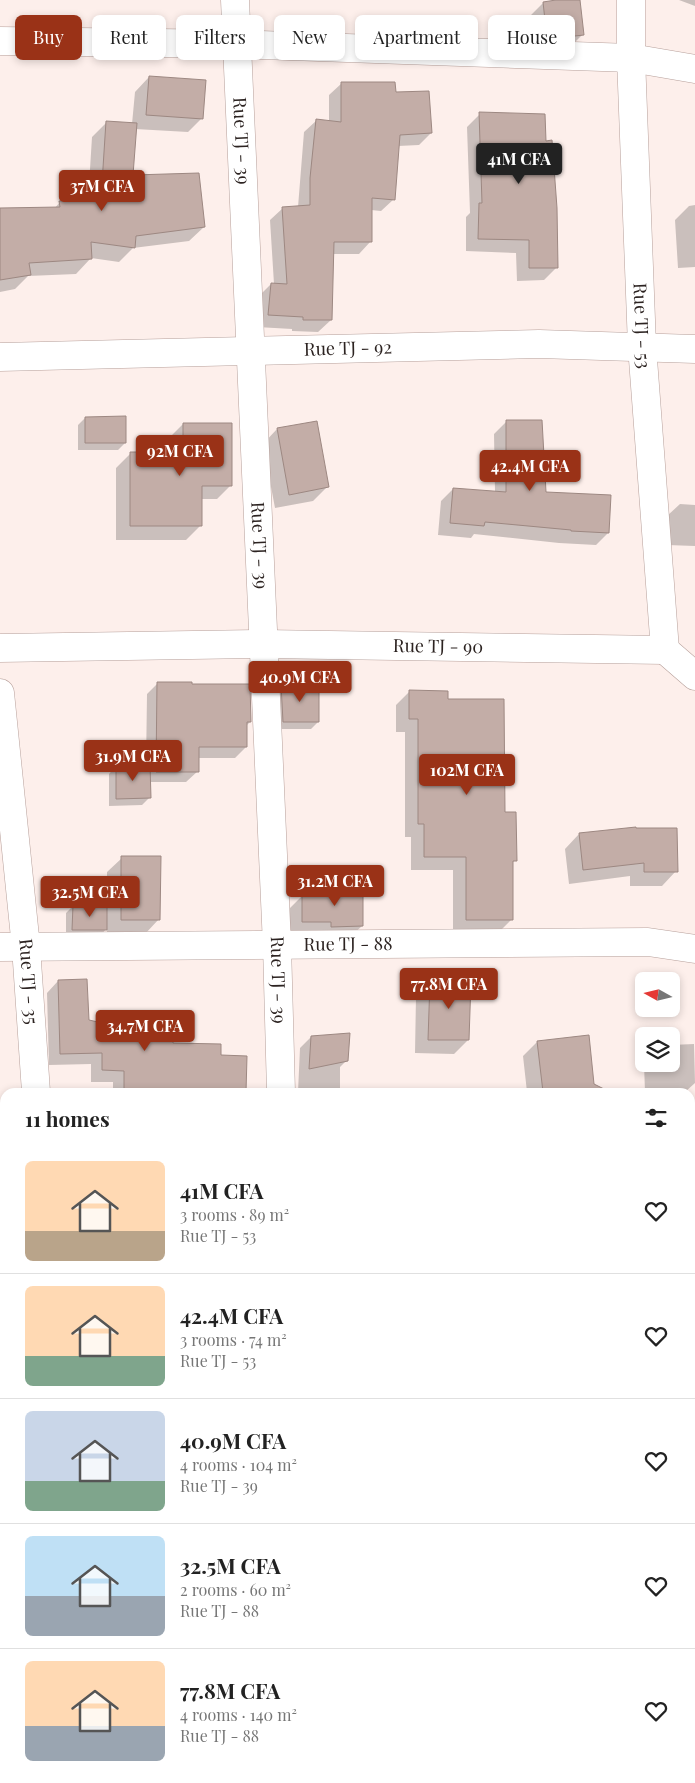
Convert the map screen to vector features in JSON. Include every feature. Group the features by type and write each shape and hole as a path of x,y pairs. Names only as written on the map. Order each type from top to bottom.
{"street":[{"name":"Rue TJ - 39","path":"235,0 235,15"},
{"name":"Rue TJ - 53","path":"631,0 630,58 642,346 664,650"},
{"path":"0,41 176,43"},
{"path":"264,45 630,58 695,69"},
{"name":"Rue TJ - 39","path":"237,60 277,945 281,1088"},
{"name":"Rue TJ - 92","path":"0,357 492,344 642,346 695,349"},
{"name":"Rue TJ - 90","path":"0,648 264,644 664,650"},
{"path":"664,650 695,676"},
{"name":"Rue TJ - 35","path":"0,693 13,947 35,1088"},
{"name":"Rue TJ - 88","path":"13,947 648,942 695,949"}],"building":[{"path":"580,0 584,35 575,36 575,15 544,15 543,2"},
{"path":"149,76 206,80 203,119 146,115"},
{"path":"341,82 395,82 396,92 429,91 432,133 400,135 395,200 372,198 372,242 334,242 332,320 303,320 303,317 268,315 271,283 287,284 282,207 310,205 310,178 316,119 341,122"},
{"path":"479,112 545,114 546,141 552,140 557,208 558,268 529,268 529,240 478,239 479,203 482,203"},
{"path":"106,121 137,123 133,175 199,173 205,227 136,236 135,248 91,242 92,259 29,263 31,275 0,280 0,208 60,207 59,201 101,199"},
{"path":"126,416 126,443 85,443 85,417"},
{"path":"506,420 542,420 546,492 611,495 609,533 485,522 484,526 450,523 453,488 506,492"},
{"path":"317,421 329,487 289,495 277,428"},
{"path":"183,423 232,423 232,486 202,486 202,526 130,526 130,452 183,452"},
{"path":"157,682 250,684 251,722 247,722 247,747 199,747 199,772 156,772"},
{"path":"281,684 319,684 319,722 283,722"},
{"path":"409,690 448,691 448,699 504,699 505,812 516,812 517,861 513,861 513,920 466,920 466,857 424,857 424,824 418,824 418,719 409,719"},
{"path":"116,765 150,765 151,798 116,799"},
{"path":"636,827 677,828 678,872 644,872 644,863 583,870 579,833"},
{"path":"121,856 161,856 160,920 121,920"},
{"path":"331,885 363,885 363,926 331,927 331,922 302,922 302,894 331,894"},
{"path":"73,905 107,905 107,930 72,930"},
{"path":"87,979 89,1020 173,1039 173,1043 221,1044 221,1055 247,1056 246,1088 124,1088 124,1071 102,1070 102,1053 60,1054 58,980"},
{"path":"430,981 471,981 469,1040 428,1040"},
{"path":"350,1033 348,1061 309,1069 311,1036"},
{"path":"589,1035 594,1084 602,1088 543,1088 537,1041"}]}
